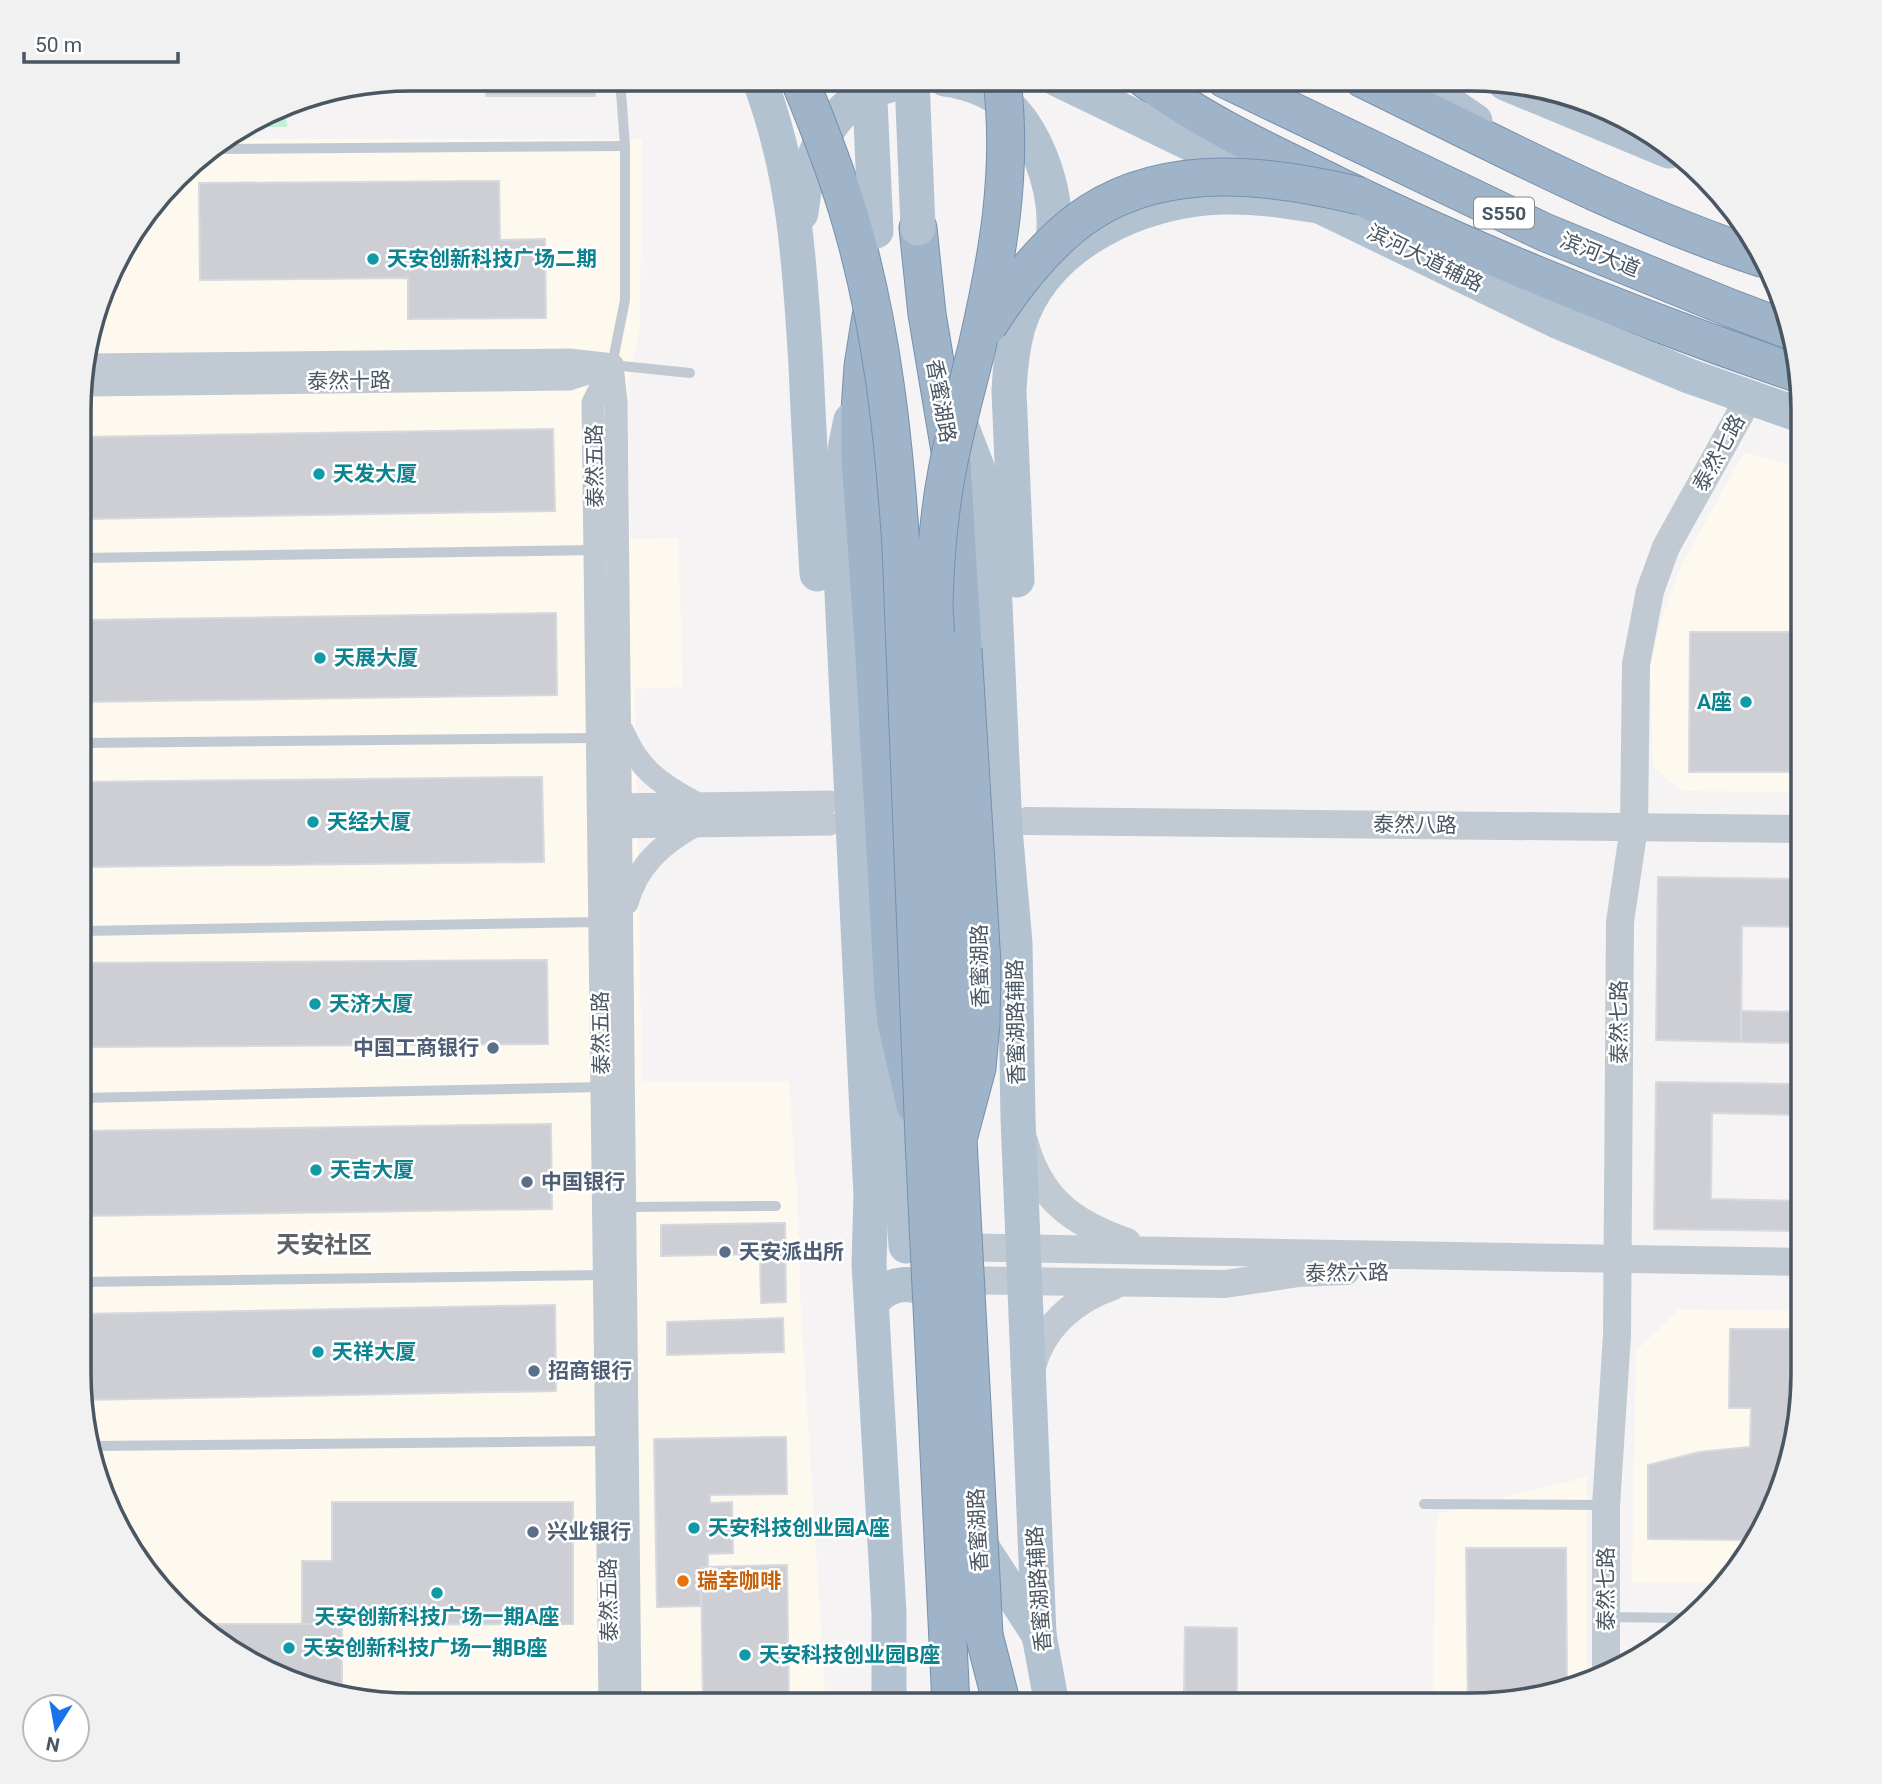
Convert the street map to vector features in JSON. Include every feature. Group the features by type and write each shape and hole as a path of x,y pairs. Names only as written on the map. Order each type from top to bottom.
{"highway":[{"path":"804,91 825,143 852,226 870,300 896,465 941,1139"},
{"path":"941,1139 933,603 946,481 999,240 1006,183 1007,146 1003,91"},
{"path":"1164,91 1202,117 1258,146 1360,196 1534,274 1641,317 1788,370"},
{"name":"滨河大道","path":"1250,91 1544,232 1780,327"},
{"path":"1388,91 1570,179 1668,223 1750,254"},
{"path":"976,349 1003,302 1044,252 1091,212 1139,190 1196,178 1232,177 1279,180 1360,196"},
{"name":"香蜜湖路","path":"918,228 932,349 952,463 982,964 981,1024 976,1068 941,1139 951,1693"},
{"name":"香蜜湖路","path":"876,232 874,298 863,366 860,458 895,1022 905,1070 941,1139 987,1693"},
{"path":"984,1635 999,1693"},
{"path":"936,1693 948,1636"}],"main road":[{"path":"763,91 787,172 800,267"},
{"path":"870,91 876,232"},
{"path":"869,1265 850,1196 800,267 800,226 803,190 813,160 827,132 842,112 863,95 873,91"},
{"path":"913,91 918,228"},
{"path":"985,91 1001,100 1020,120 1044,169 1051,195 1054,226 1052,250 1045,276"},
{"name":"滨河大道辅路","path":"1082,91 1557,321 1639,356 1791,412"},
{"path":"1124,91 1192,144"},
{"path":"1431,91 1570,179"},
{"path":"1545,100 1639,139"},
{"path":"1015,943 1027,859 1009,391 1011,359 1018,326 1030,298 1045,276 1072,251 1101,230 1135,215 1177,203 1221,197 1268,198 1319,206"},
{"name":"香蜜湖路辅路","path":"932,349 977,467 988,514 993,559 1005,829 1015,943 1018,1118 1039,1635 1050,1693"},
{"path":"863,366 844,448 839,489 839,531 872,1196 869,1265 889,1613 889,1693"},
{"path":"859,951 880,1019 884,1075 899,1125 906,1246"},
{"path":"872,1303 884,1291 903,1284 923,1287 942,1302 949,1328 955,1459 962,1505 974,1535 1039,1635"}],"street":[{"name":"泰然十路","path":"95,365 569,360 611,365"},
{"name":"泰然十路","path":"93,385 569,379 611,365"},
{"name":"泰然五路","path":"610,816 598,738 593,403 611,365"},
{"name":"泰然五路","path":"610,1693 625,1207 611,923 610,816 620,725 616,403 611,365"},
{"name":"泰然七路","path":"1606,1663 1606,1506 1617,1335 1620,922 1634,827 1636,664 1650,591 1666,547 1749,398"},
{"path":"620,725 629,747 641,764 695,815"},
{"path":"610,816 830,813"},
{"path":"611,923 629,896 645,864 695,815"},
{"name":"泰然八路","path":"1027,821 1791,829"},
{"name":"泰然五路","path":"611,923 602,1087 604,1275 617,1441 629,1693"},
{"name":"泰然六路","path":"1018,1118 1029,1159 1050,1196 1072,1216 1099,1232 1127,1242 1164,1250"},
{"path":"869,1265 881,1254 906,1246"},
{"name":"泰然六路","path":"906,1246 923,1270 943,1279 1024,1265 1164,1250 1617,1267 1791,1279"},
{"name":"泰然六路","path":"1024,1265 1122,1283 1225,1284 1324,1271 1791,1262"},
{"path":"1029,1384 1035,1356 1044,1336 1059,1319 1097,1292 1122,1283"}],"lane":[{"name":"泰然五路","path":"611,365 625,300 625,146 621,91"},
{"path":"227,149 625,146"},
{"name":"泰然十路","path":"611,365 690,373"},
{"path":"91,558 596,550"},
{"path":"91,743 598,738"},
{"path":"91,930 611,923"},
{"path":"91,1098 602,1087"},
{"path":"625,1207 776,1206"},
{"path":"91,1282 604,1275"},
{"path":"100,1446 617,1441"},
{"path":"1424,1504 1606,1506"},
{"path":"1606,1617 1676,1618"}],"shaded area":[{"path":"243,139 642,139 640,326 627,388 630,539 678,538 683,687 635,689 642,1081 789,1081 797,1187 801,1312 825,1693 411,1693 370,1690 328,1682 270,1660 216,1627 185,1599 157,1568 124,1514 108,1476 97,1435 91,1373 92,390 97,349 108,308 134,251 157,216 185,185 216,157"},
{"path":"1744,452 1791,466 1791,792 1682,791 1653,767 1650,668 1660,624 1679,570"},
{"path":"1679,1309 1791,1311 1790,1394 1780,1456 1767,1495 1748,1533 1712,1583 1632,1582 1636,1351"},
{"path":"1587,1477 1587,1671 1554,1682 1512,1690 1434,1693 1437,1514"}],"green space":[{"path":"286,116 287,127 264,127"}],"building":[{"path":"486,91 595,91 595,96 486,96"},
{"name":"天安创新科技广场二期","path":"499,181 500,240 545,239 546,318 408,319 408,278 200,280 199,183"},
{"name":"天发大厦","path":"553,429 555,511 91,519 91,437"},
{"name":"天展大厦","path":"556,613 557,695 91,702 91,620"},
{"name":"A座","path":"1690,632 1791,632 1791,772 1689,772"},
{"name":"天经大厦","path":"542,777 544,862 91,867 91,782"},
{"path":"1658,877 1791,879 1791,927 1742,926 1741,1042 1656,1040"},
{"name":"天济大厦","path":"547,960 548,1044 91,1047 91,963"},
{"path":"1741,1011 1791,1012 1791,1043 1741,1042"},
{"path":"1656,1082 1791,1084 1791,1115 1712,1113 1711,1199 1791,1201 1791,1231 1654,1229"},
{"name":"天吉大厦","path":"551,1124 552,1209 91,1216 91,1131"},
{"path":"785,1223 786,1302 761,1303 760,1254 661,1256 661,1225"},
{"name":"天祥大厦","path":"555,1305 556,1391 93,1400 91,1314"},
{"path":"783,1318 784,1352 667,1355 667,1322"},
{"path":"1730,1329 1791,1329 1790,1394 1785,1435 1767,1495 1744,1540 1648,1539 1648,1465 1699,1452 1750,1447 1751,1408 1729,1408"},
{"name":"天安科技创业园A座","path":"786,1437 787,1494 710,1495 710,1503 732,1502 733,1553 708,1554 708,1567 701,1567 701,1606 657,1607 654,1439"},
{"name":"天安创新科技广场一期A座","path":"332,1502 573,1502 573,1624 302,1625 302,1561 332,1561"},
{"path":"1466,1548 1566,1548 1567,1678 1533,1687 1468,1693"},
{"name":"天安科技创业园B座","path":"787,1565 789,1693 703,1693 701,1567"},
{"name":"天安创新科技广场一期B座","path":"213,1624 342,1624 342,1685 308,1676 270,1660"},
{"path":"1185,1627 1237,1628 1237,1693 1184,1693"}],"place":[{"name":"天安创新科技广场二期","path":"373,259"},
{"name":"天发大厦","path":"319,474"},
{"name":"天展大厦","path":"320,658"},
{"name":"A座","path":"1746,702"},
{"name":"天经大厦","path":"313,822"},
{"name":"天济大厦","path":"315,1004"},
{"name":"中国工商银行","path":"493,1048"},
{"name":"天吉大厦","path":"316,1170"},
{"name":"中国银行","path":"527,1182"},
{"name":"天安派出所","path":"725,1252"},
{"name":"天祥大厦","path":"318,1352"},
{"name":"招商银行","path":"534,1371"},
{"name":"天安科技创业园A座","path":"694,1528"},
{"name":"兴业银行","path":"533,1532"},
{"name":"瑞幸咖啡","path":"683,1581"},
{"name":"天安创新科技广场一期A座","path":"437,1593"},
{"name":"天安创新科技广场一期B座","path":"289,1648"},
{"name":"天安科技创业园B座","path":"745,1655"}],"district":[{"name":"天安社区","path":"324,1245"}]}
